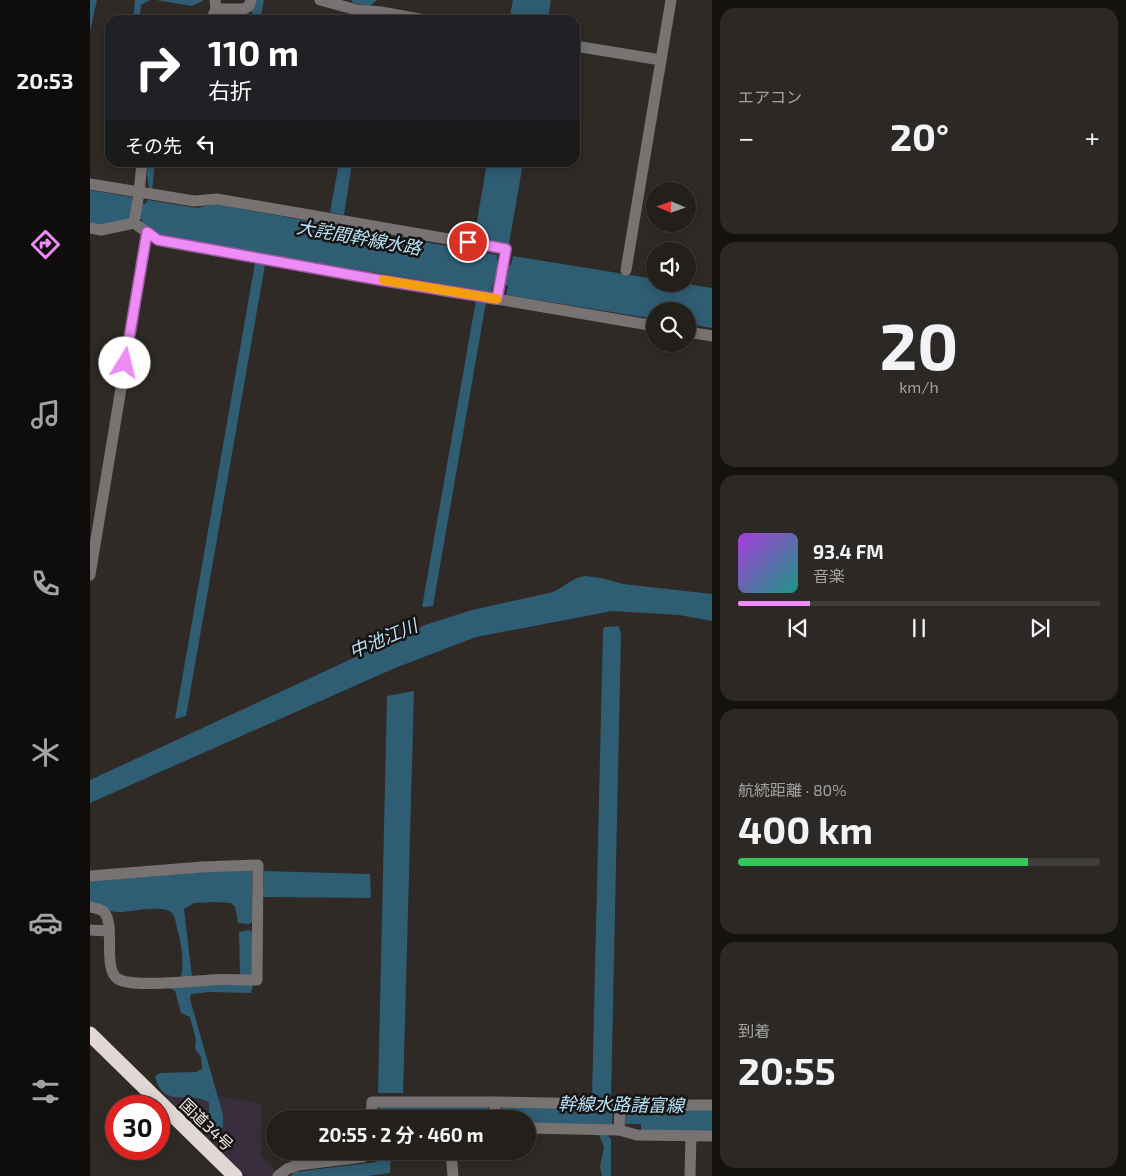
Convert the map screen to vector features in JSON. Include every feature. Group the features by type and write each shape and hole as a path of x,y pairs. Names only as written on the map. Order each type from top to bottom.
{"highway":[{"name":"国道34号","path":"90,1034 235,1176"}],"street":[{"path":"214,10 244,9 249,6 251,0"},
{"path":"320,0 357,10 398,15"},
{"path":"381,12 383,0"},
{"path":"626,270 671,0"},
{"path":"580,47 661,60"},
{"path":"134,223 142,167"},
{"path":"90,184 139,196 194,201 217,198 506,249 498,294"},
{"path":"90,228 101,230 134,223 158,240 365,277 498,294 646,324"},
{"path":"90,575 147,232"},
{"path":"696,333 712,336"},
{"path":"90,876 202,867 258,865 257,980 161,983 137,983 120,980 114,975 111,964 108,919 104,912 90,906"},
{"path":"90,930 109,931"},
{"path":"372,1110 372,1102 495,1110 600,1104 619,1117 637,1135 712,1136"},
{"path":"536,1128 603,1130 619,1117 712,1104"},
{"path":"690,1176 691,1136"},
{"path":"278,1176 287,1169 298,1165 339,1160"},
{"path":"452,1160 453,1176"}],"shaded area":[{"path":"214,1095 261,1104 261,1156 281,1176 242,1176 170,1101 170,1096"}],"water":[{"path":"90,0 97,0 90,31"},
{"path":"135,0 150,0 141,5 140,15 134,15"},
{"path":"156,0 204,0 192,6"},
{"path":"255,0 264,0 261,15 252,15"},
{"path":"352,0 377,0 370,6 353,3"},
{"path":"513,0 551,0 549,15 510,15"},
{"path":"148,167 155,167 152,190 149,189"},
{"path":"338,167 351,167 344,215 330,212"},
{"path":"486,167 522,167 509,244 474,238"},
{"name":"大詫間幹線水路","path":"90,190 132,197 132,201 145,204 148,200 196,208 214,204 497,255 497,262 511,265 513,256 646,278 646,292 696,292 696,285 712,288 712,328 696,325 696,302 646,302 646,318 506,295 508,286 493,283 491,292 162,237 142,224 142,219 130,217 129,220 102,225 90,223"},
{"path":"255,263 265,265 186,716 175,719"},
{"path":"476,300 486,302 433,606 422,607"},
{"path":"584,576 602,578 623,584 712,594 712,621 679,615 612,611 476,637 395,668 90,803 90,780 425,625 472,610 553,592"},
{"path":"619,626 621,634 611,1098 592,1098 603,629 605,627"},
{"path":"414,691 403,1093 378,1093 387,696"},
{"path":"252,870 252,922 249,924 238,923 235,907 231,903 194,903 184,909 192,977 181,977 181,949 175,920 172,913 168,910 115,912 90,902 90,881"},
{"path":"264,871 370,874 371,898 263,897"},
{"path":"249,930 252,932 252,976 240,976 239,932"},
{"path":"207,984 253,985 251,993 209,992 191,994 190,999 223,1115 223,1127 215,1137 209,1136 209,1103 197,1098 170,1096 164,1093 157,1083 155,1076 160,1073 196,1072 202,1069 201,1057 195,1049 196,1040 190,1017 181,1013 175,991 167,987"},
{"path":"488,1106 488,1110 380,1110 380,1107"},
{"path":"502,1106 613,1109 612,1125 536,1123 536,1110 501,1110"},
{"path":"625,1109 712,1110 712,1131 641,1130 641,1124 625,1124"},
{"path":"603,1133 611,1139 611,1176 602,1176 600,1167 604,1147 599,1135"},
{"path":"377,1160 391,1160 390,1173 368,1176 290,1176 295,1172 377,1162"}],"slow traffic":[{"path":"383,280 497,299"}],"route":[{"path":"125,363 147,232 158,240 497,299 506,249 468,242"}],"water label":[{"name":"中池江川","path":"383,638"},
{"name":"幹線水路諸富線","path":"621,1104"}]}
